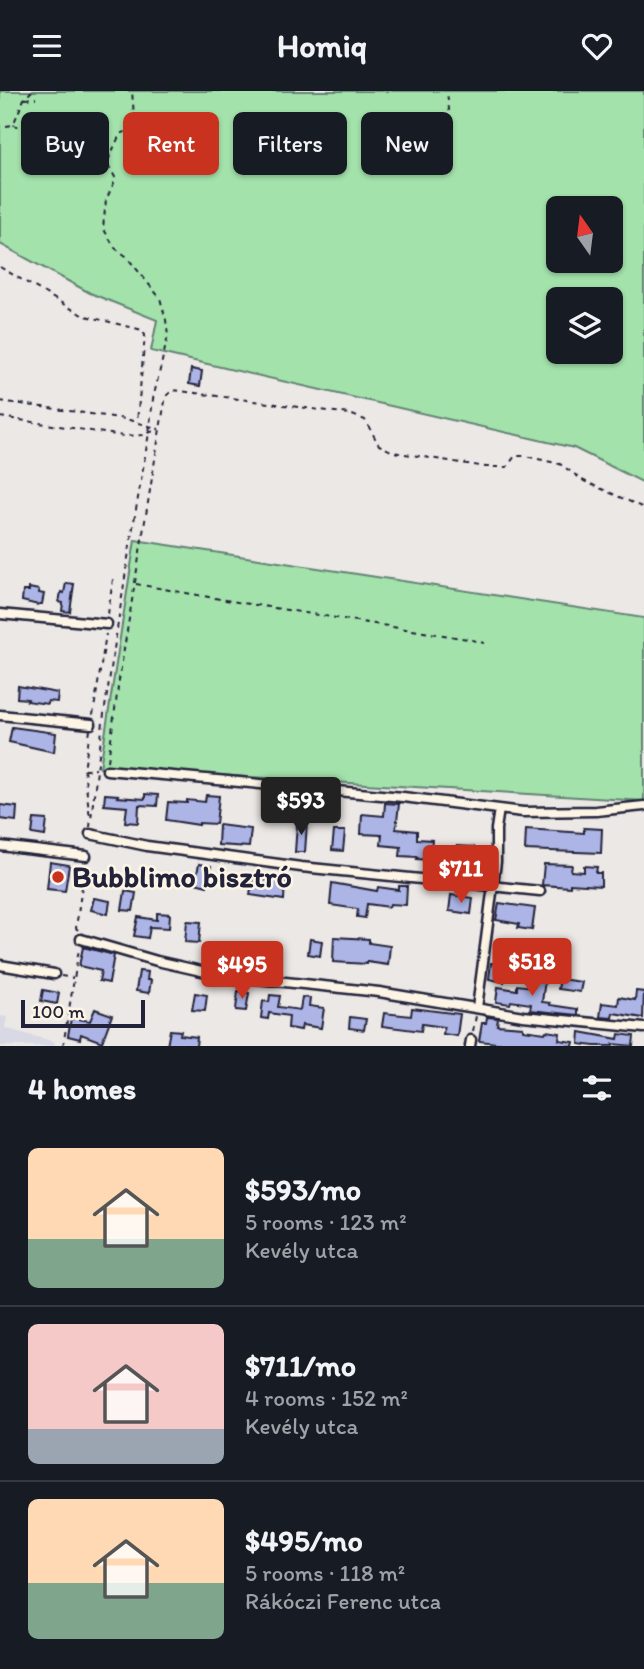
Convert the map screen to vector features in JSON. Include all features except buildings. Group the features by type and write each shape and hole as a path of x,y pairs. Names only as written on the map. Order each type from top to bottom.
{"street":[{"path":"0,614 107,624"},
{"path":"0,715 91,724"},
{"path":"107,770 403,797 523,812 596,811 644,806"},
{"path":"477,1008 499,809"},
{"path":"90,834 147,846 301,867 540,891"},
{"path":"0,846 86,856"},
{"path":"80,939 219,975 379,992 523,1016 644,1028"},
{"path":"0,965 54,974"}],"path":[{"path":"13,125 24,99 32,91"},
{"path":"113,579 84,770 91,823 96,769 153,399 168,336 160,299 126,256 115,248 103,228 106,200 116,179 107,163 113,145 120,134 128,131 134,116 132,91"},
{"path":"447,91 449,112"},
{"path":"24,99 36,98"},
{"path":"6,126 13,125 87,143 111,156"},
{"path":"0,267 82,315 142,330 145,335 137,422"},
{"path":"107,770 160,429 166,396 173,390 350,414 365,420 379,445 393,452 486,467 507,467 515,456 560,464 584,481 644,508"},
{"path":"0,401 126,419 160,429"},
{"path":"0,417 124,436 160,429"},
{"path":"134,584 484,643"},
{"path":"84,770 96,769"},
{"path":"63,1046 81,933 76,927 86,856"},
{"path":"54,974 74,978"},
{"path":"470,1043 477,1008"}],"shaded area":[{"path":"0,1016 7,1017 5,1028 55,1042 54,1046 0,1046"}],"green space":[{"path":"0,91 644,91 644,483 574,448 151,351 157,320 90,293 0,244"},
{"path":"135,540 644,618 644,801 100,768"}],"place":[{"name":"Bubblimo bisztró","path":"58,877"}]}
